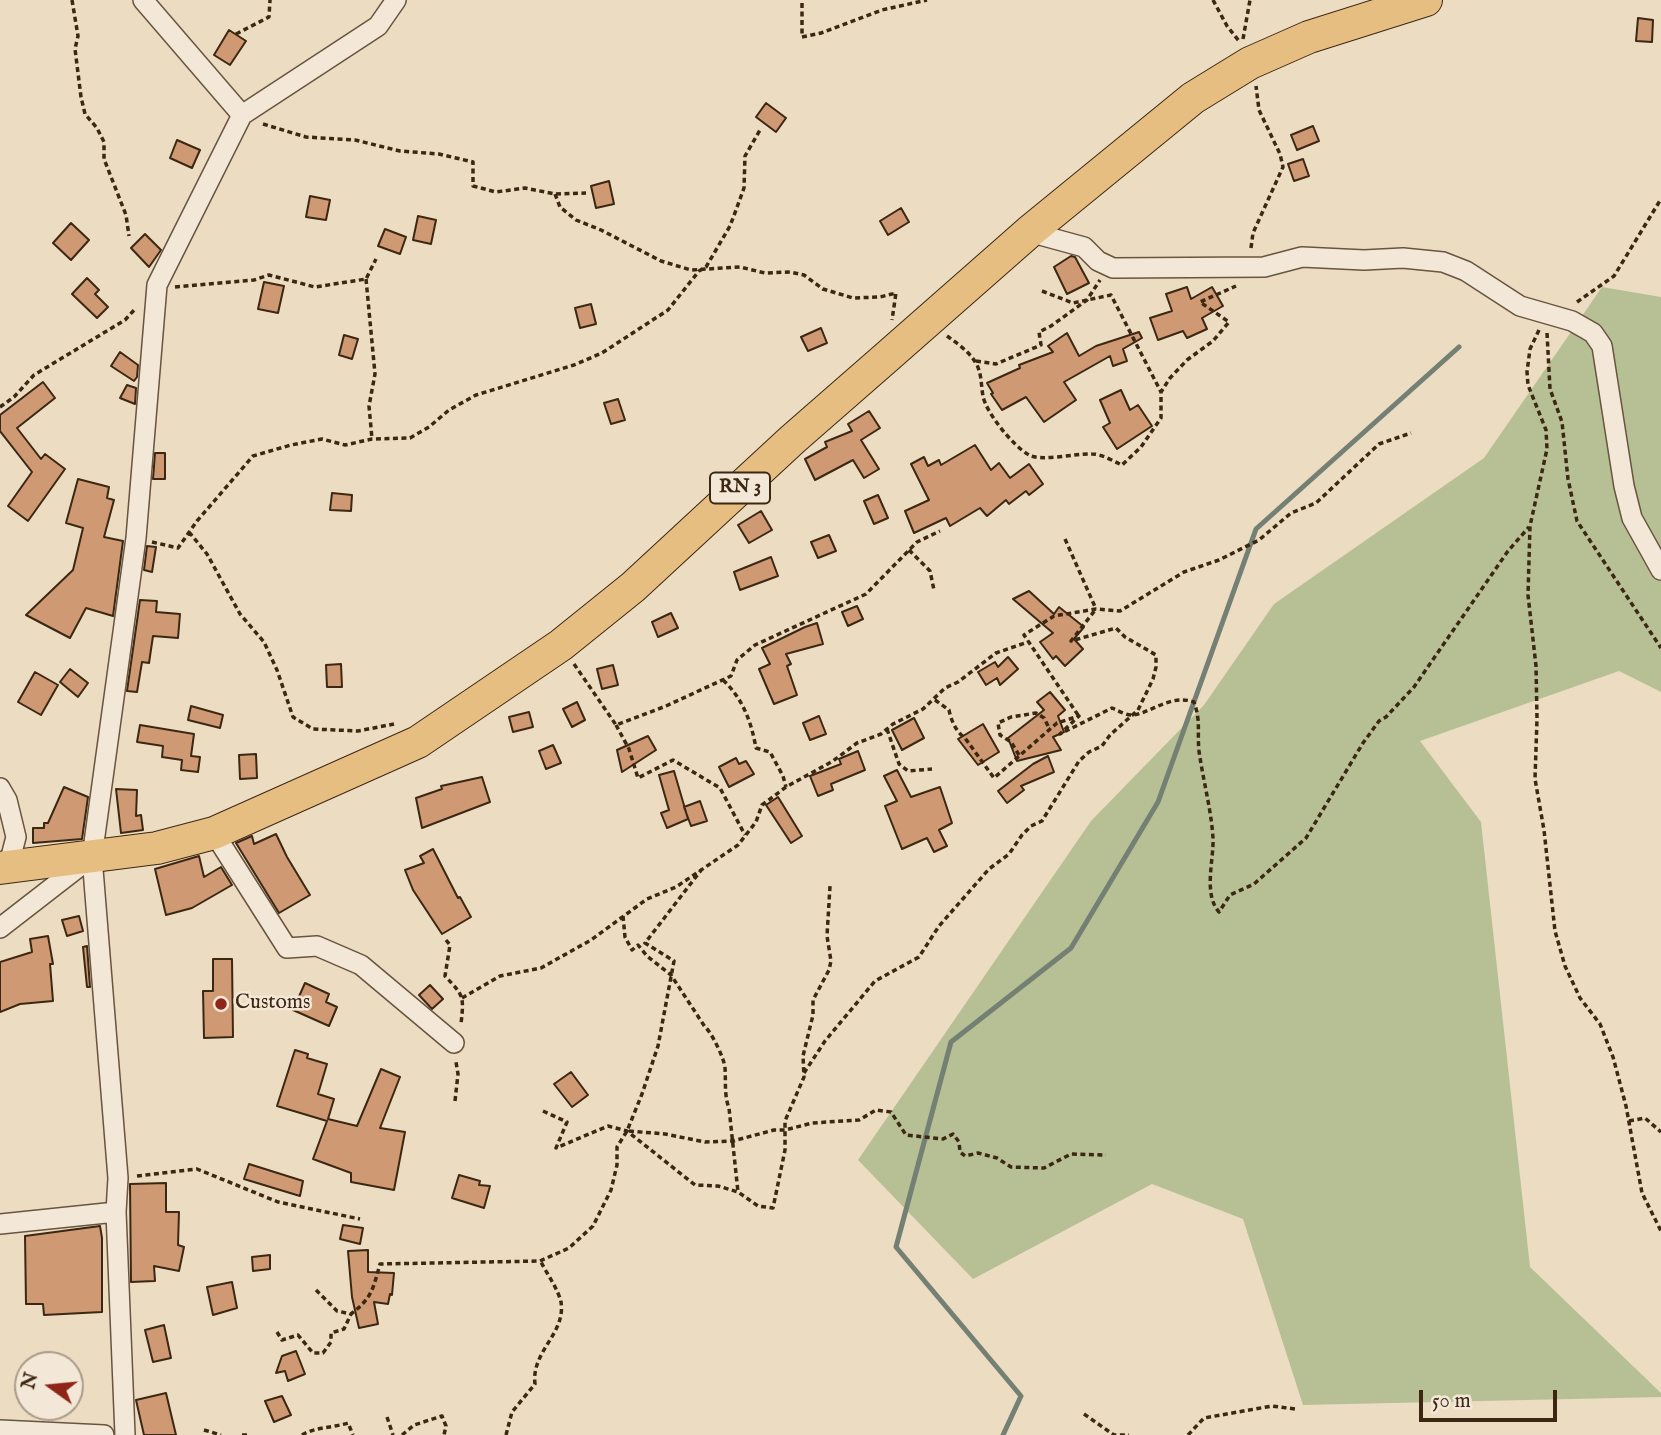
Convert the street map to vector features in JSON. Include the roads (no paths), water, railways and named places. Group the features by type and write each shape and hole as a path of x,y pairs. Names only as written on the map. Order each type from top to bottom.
{"highway":[{"name":"RN 3","path":"4,868 157,848 214,832 418,742 561,645 633,587 793,439 1029,232 1193,98 1250,63 1309,37 1426,0"}],"street":[{"path":"142,0 242,115"},
{"path":"125,1435 116,1212 118,1178 92,857 136,538 157,285 242,115 377,26 396,0"},
{"path":"1029,232 1084,247 1098,261 1113,268 1264,267 1302,257 1364,260 1403,258 1443,262 1466,271 1520,306 1572,321 1593,333 1602,346 1624,486 1632,518 1661,570"},
{"path":"0,788 7,800 16,837 4,868"},
{"path":"214,832 287,948 317,946 361,965 454,1043"},
{"path":"0,928 92,857"},
{"path":"0,1224 116,1212"},
{"path":"0,1430 104,1435"}],"waterway":[{"path":"1003,1435 1021,1396 896,1247 951,1042 1071,948 1158,802 1256,529 1459,347"}],"place":[{"name":"Customs","path":"221,1004"}]}
